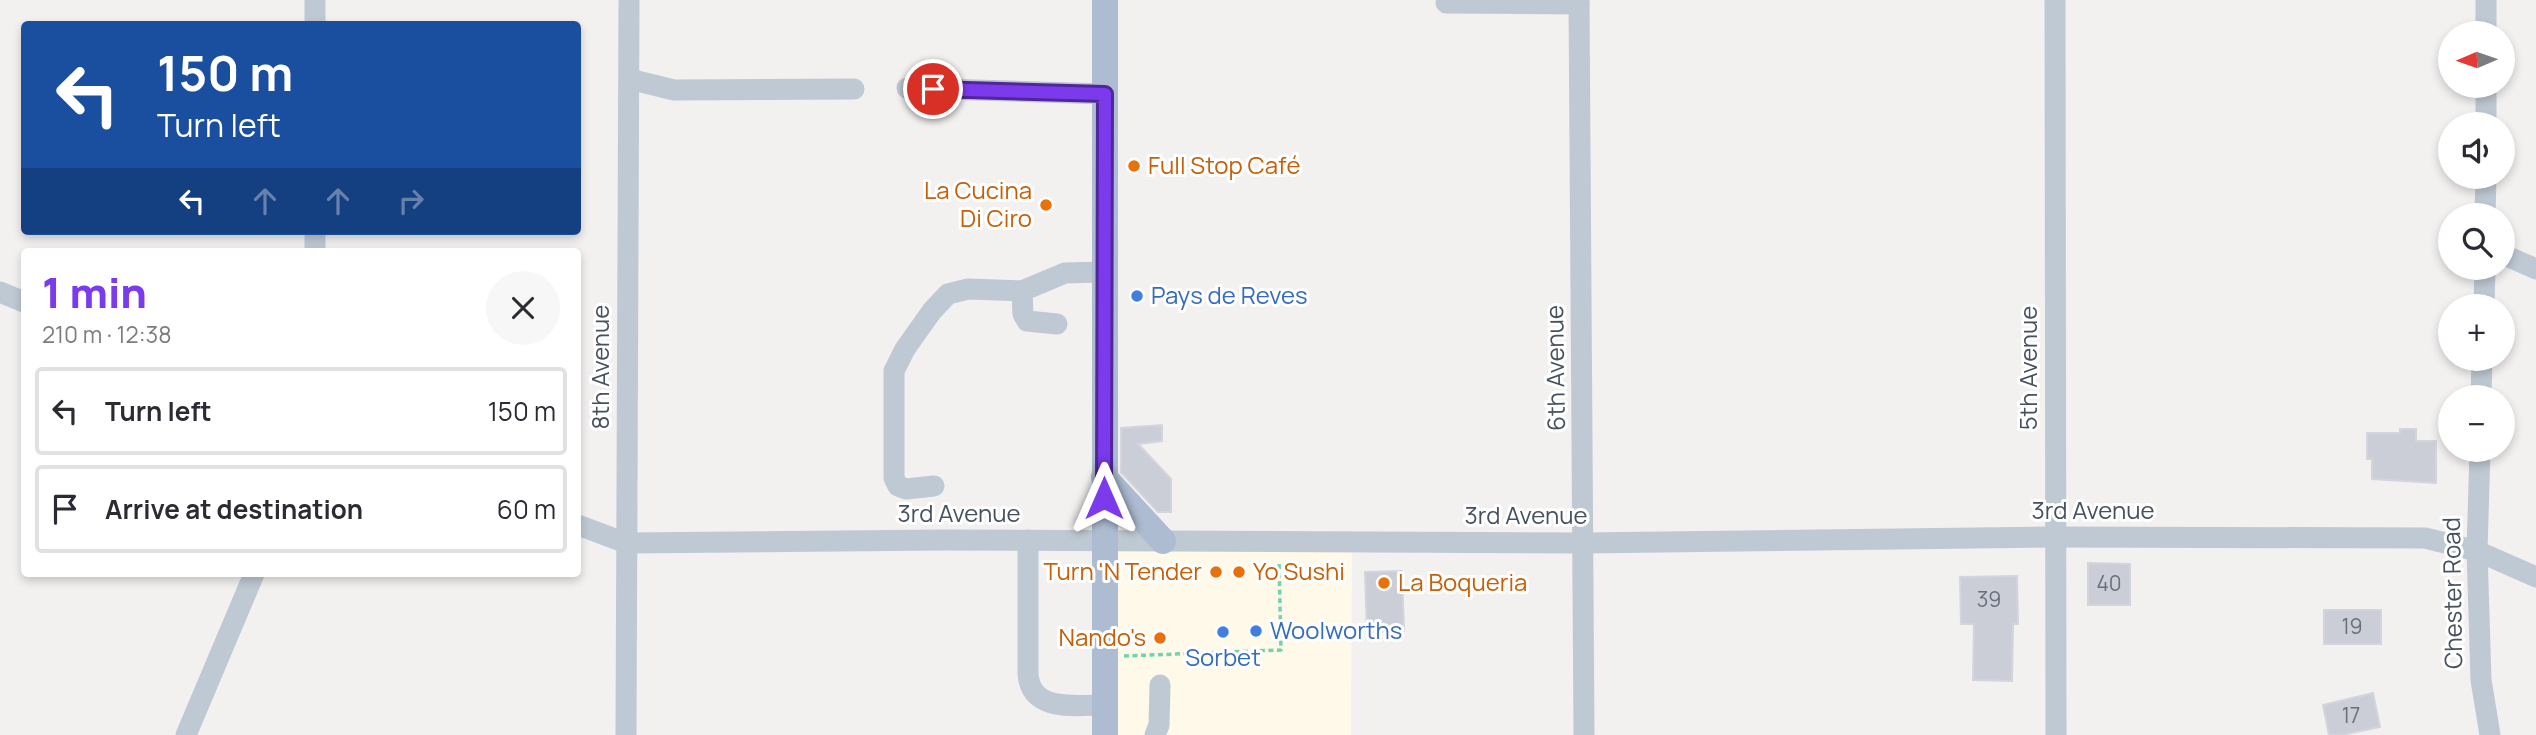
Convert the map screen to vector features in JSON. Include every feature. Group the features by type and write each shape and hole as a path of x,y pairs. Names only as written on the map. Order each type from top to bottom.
{"main road":[{"path":"1105,0 1105,735"},
{"path":"1104,477 1163,541"}],"street":[{"path":"315,0 315,21"},
{"name":"8th Avenue","path":"626,735 629,0"},
{"name":"5th Avenue","path":"2054,0 2056,735"},
{"path":"2486,0 2486,21"},
{"path":"1447,3 1579,2"},
{"name":"6th Avenue","path":"1579,2 1584,735"},
{"path":"629,79 674,90 854,89"},
{"path":"907,88 1105,94"},
{"path":"2515,260 2536,269"},
{"path":"934,486 906,488 898,486 894,478 894,371 905,349 932,310 948,294 968,289 1022,291 1065,273 1104,272"},
{"path":"1022,291 1023,314 1027,321 1033,324 1057,324"},
{"path":"0,292 21,301"},
{"name":"Chester Road","path":"2480,462 2477,551 2481,680 2490,735"},
{"name":"3rd Avenue","path":"581,526 626,543 1028,540 1584,543 2055,537 2425,538 2477,551 2536,577"},
{"path":"1028,540 1028,674 1031,687 1040,699 1054,704 1105,705"},
{"path":"187,735 253,577"},
{"path":"1156,735 1159,725 1160,685"}],"path":[{"path":"1119,656 1281,650 1279,561"}],"shaded area":[{"path":"1112,547 1352,548 1351,735 1114,735"}],"building":[{"path":"1162,425 1162,441 1138,444 1171,479 1171,512 1158,512 1121,472 1121,428"},
{"path":"2400,429 2416,429 2416,441 2436,441 2436,483 2372,479 2372,459 2367,459 2367,433 2400,433"},
{"path":"2088,563 2130,564 2130,605 2088,605"},
{"path":"1402,571 1404,631 1367,632 1365,572"},
{"path":"2017,576 2018,624 2013,624 2012,681 1973,680 1974,624 1961,624 1960,577"},
{"path":"2324,610 2381,610 2381,644 2324,644"},
{"path":"2373,693 2380,727 2329,735 2323,705"}],"place":[{"name":"Full Stop Café","path":"1134,166"},
{"name":"La Cucina Di Ciro","path":"1046,205"},
{"name":"Pays de Reves","path":"1137,296"},
{"name":"Turn 'N Tender","path":"1216,572"},
{"name":"Yo Sushi","path":"1239,572"},
{"name":"La Boqueria","path":"1384,583"},
{"name":"Woolworths","path":"1256,631"},
{"name":"Sorbet","path":"1223,632"},
{"name":"Nando's","path":"1160,638"}],"route":[{"path":"933,89 1105,94 1104,498"}]}
